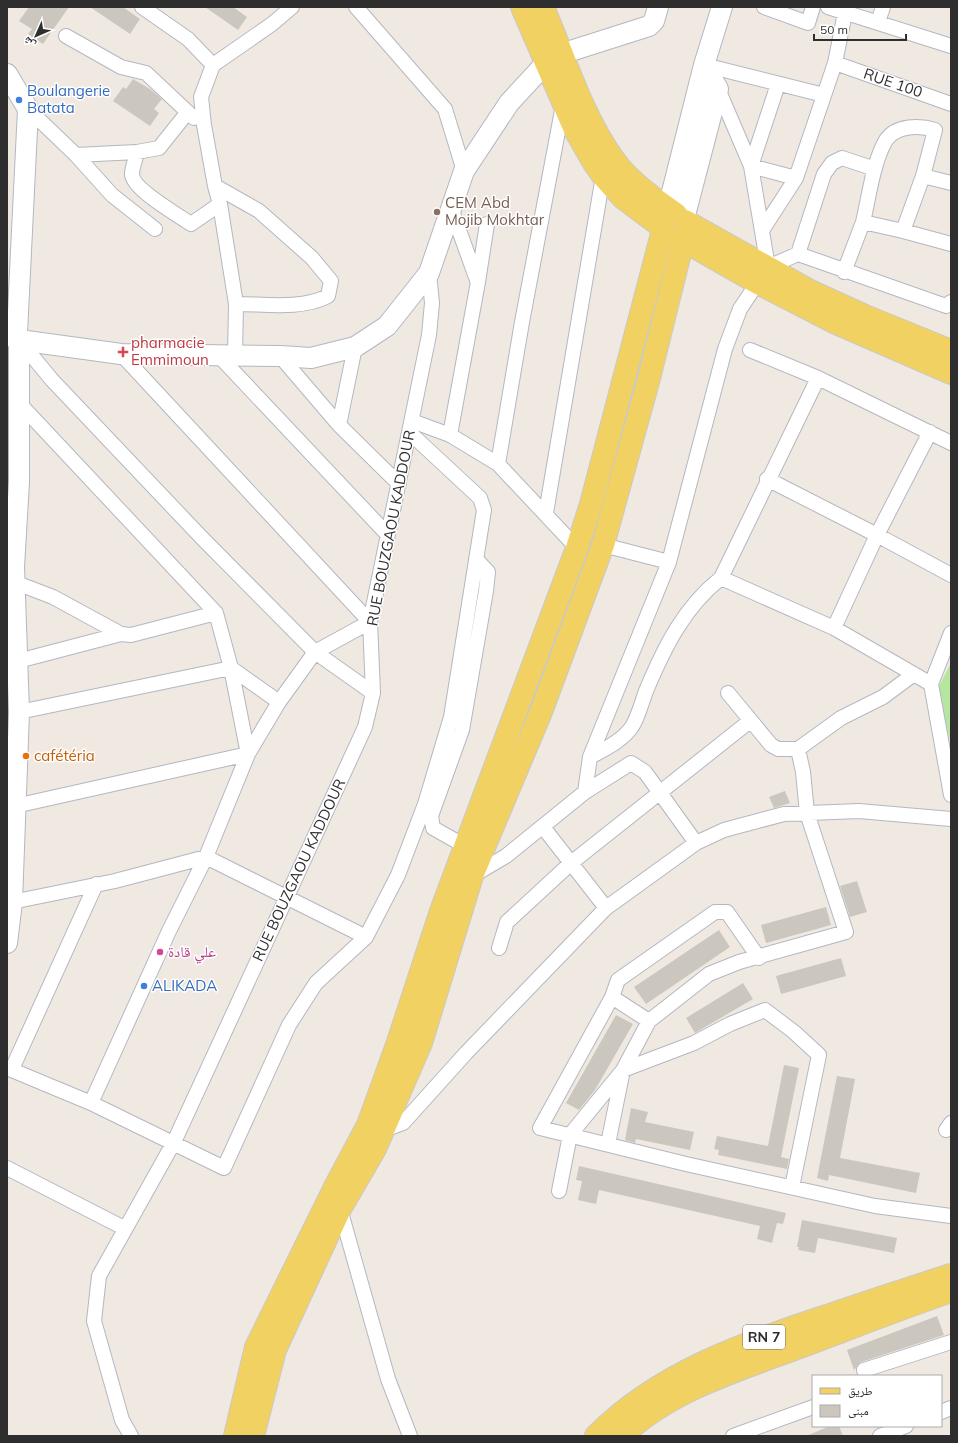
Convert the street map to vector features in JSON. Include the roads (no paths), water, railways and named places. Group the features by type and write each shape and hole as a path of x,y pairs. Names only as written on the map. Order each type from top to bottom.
{"main road":[{"path":"522,7 593,125 608,168 623,198 675,224 762,275 836,323 951,373"},
{"path":"543,7 563,103 575,130 608,168"},
{"path":"235,1436 256,1347 334,1189 376,1127 421,1043 472,876 541,712 603,545 648,382 675,224"},
{"path":"253,1436 275,1350 340,1209 375,1149 376,1127 398,1042 441,911 577,548 675,224"},
{"path":"762,275 810,291 865,316 951,351"},
{"name":"RN 7","path":"596,1436 642,1397 687,1370 714,1358 770,1335 950,1285"},
{"name":"RN 7","path":"622,1436 650,1412 670,1400 720,1377 950,1285"}],"street":[{"path":"142,7 188,39 213,65"},
{"path":"356,7 445,109 464,171"},
{"path":"13,340 121,354 280,356 310,358 355,347 387,326 429,273 464,171 509,103 553,59 649,26 654,21 658,7"},
{"path":"675,224 704,65 722,7"},
{"path":"764,7 808,23 813,7"},
{"path":"828,7 951,46"},
{"path":"878,22 883,7"},
{"path":"227,356 236,304 220,204 215,186 204,125 201,97 213,65 285,9"},
{"path":"763,229 796,178 835,63 845,13"},
{"path":"66,36 121,67 146,73 187,113 204,125"},
{"name":"RUE 100","path":"835,63 951,104"},
{"path":"704,65 824,95"},
{"path":"704,65 718,89 751,166 763,229 762,275"},
{"path":"7,74 28,109 76,155 112,195 155,229"},
{"path":"751,166 778,84"},
{"path":"675,224 718,89"},
{"path":"498,464 522,322 563,103"},
{"path":"7,943 12,902 19,712 18,661 12,571 19,482 13,340 17,333 28,109"},
{"path":"76,155 137,152 159,148 187,113"},
{"path":"844,272 863,222 875,168 886,139 899,130 909,127 928,128 935,130 923,176 903,231"},
{"path":"137,152 132,174 135,183 158,202 191,224 220,204"},
{"path":"585,792 590,758 669,562 725,349 740,310 762,275 798,254 824,174 832,163 842,158 875,168"},
{"path":"751,166 796,178"},
{"path":"546,513 608,168"},
{"path":"923,176 951,183"},
{"path":"215,186 259,211 312,258 331,281 328,296 317,302 296,304 236,304"},
{"path":"451,208 478,282"},
{"path":"863,222 951,244"},
{"path":"450,436 487,224"},
{"path":"798,254 844,272 946,306 951,302"},
{"name":"RUE BOUZGAOU KADDOUR","path":"131,1436 122,1420 94,1321 99,1276 124,1228 174,1142 365,727 373,693 370,622 429,335 432,303 429,273"},
{"path":"13,340 202,538 315,652 373,693"},
{"path":"340,425 355,347"},
{"path":"750,350 818,378 951,443"},
{"path":"91,1103 169,931 206,857 248,754 279,702 315,652 370,622 121,354"},
{"path":"227,356 387,534"},
{"path":"280,356 340,425 399,484"},
{"path":"590,758 617,742 633,726 646,691 671,637 703,592 721,578 767,479 818,378"},
{"path":"15,399 216,613 231,668 248,754"},
{"path":"411,427 450,436 498,464 546,513 577,548"},
{"path":"96,884 10,1069 91,1103 174,1142 224,1168 289,1025 316,983 366,937 398,875 425,804 451,717 484,510 480,498 411,427"},
{"path":"834,628 877,535 930,432"},
{"path":"767,479 877,535 951,576"},
{"path":"7,528 19,482"},
{"path":"603,545 669,562"},
{"path":"465,846 433,828 431,816 462,730 484,607 488,572 476,559"},
{"path":"12,571 53,598 121,634"},
{"path":"721,578 834,628 931,684"},
{"path":"18,661 121,634 131,635 216,613"},
{"path":"951,633 931,684 951,795"},
{"path":"19,712 231,668 279,702"},
{"path":"728,693 771,745 778,749 798,749 841,718 883,697 914,674"},
{"path":"500,948 507,922 571,863 750,721"},
{"path":"559,1191 570,1135 623,1070 649,1021 709,974 739,962 759,958 846,932 807,813 803,772 798,749"},
{"path":"15,806 248,754"},
{"path":"472,876 506,856 544,827 585,792 631,763 645,772 696,843"},
{"path":"376,1127 402,1123 466,1053 606,908 696,843 724,830 784,814 859,811 951,819"},
{"path":"544,827 606,908"},
{"path":"12,902 96,884 206,857 366,937"},
{"path":"759,958 727,912 716,912 618,980 612,998 540,1128 686,1164 874,1206 951,1216"},
{"path":"612,998 649,1021"},
{"path":"623,1070 694,1043 730,1024 765,1010 794,1032 819,1055 792,1187"},
{"path":"608,1144 623,1070"},
{"path":"7,1168 124,1228"},
{"path":"340,1209 388,1379 410,1436"},
{"path":"866,1375 864,1370 951,1342"},
{"path":"733,1436 812,1407"},
{"path":"880,1436 903,1427"}],"place":[{"name":"Boulangerie Batata","path":"19,100"},
{"name":"CEM Abd Mojib Mokhtar","path":"437,212"},
{"name":"pharmacie Emmimoun","path":"123,352"},
{"name":"cafétéria","path":"26,756"},
{"name":"علي قادة","path":"160,952"},
{"name":"ALIKADA","path":"144,986"}]}
